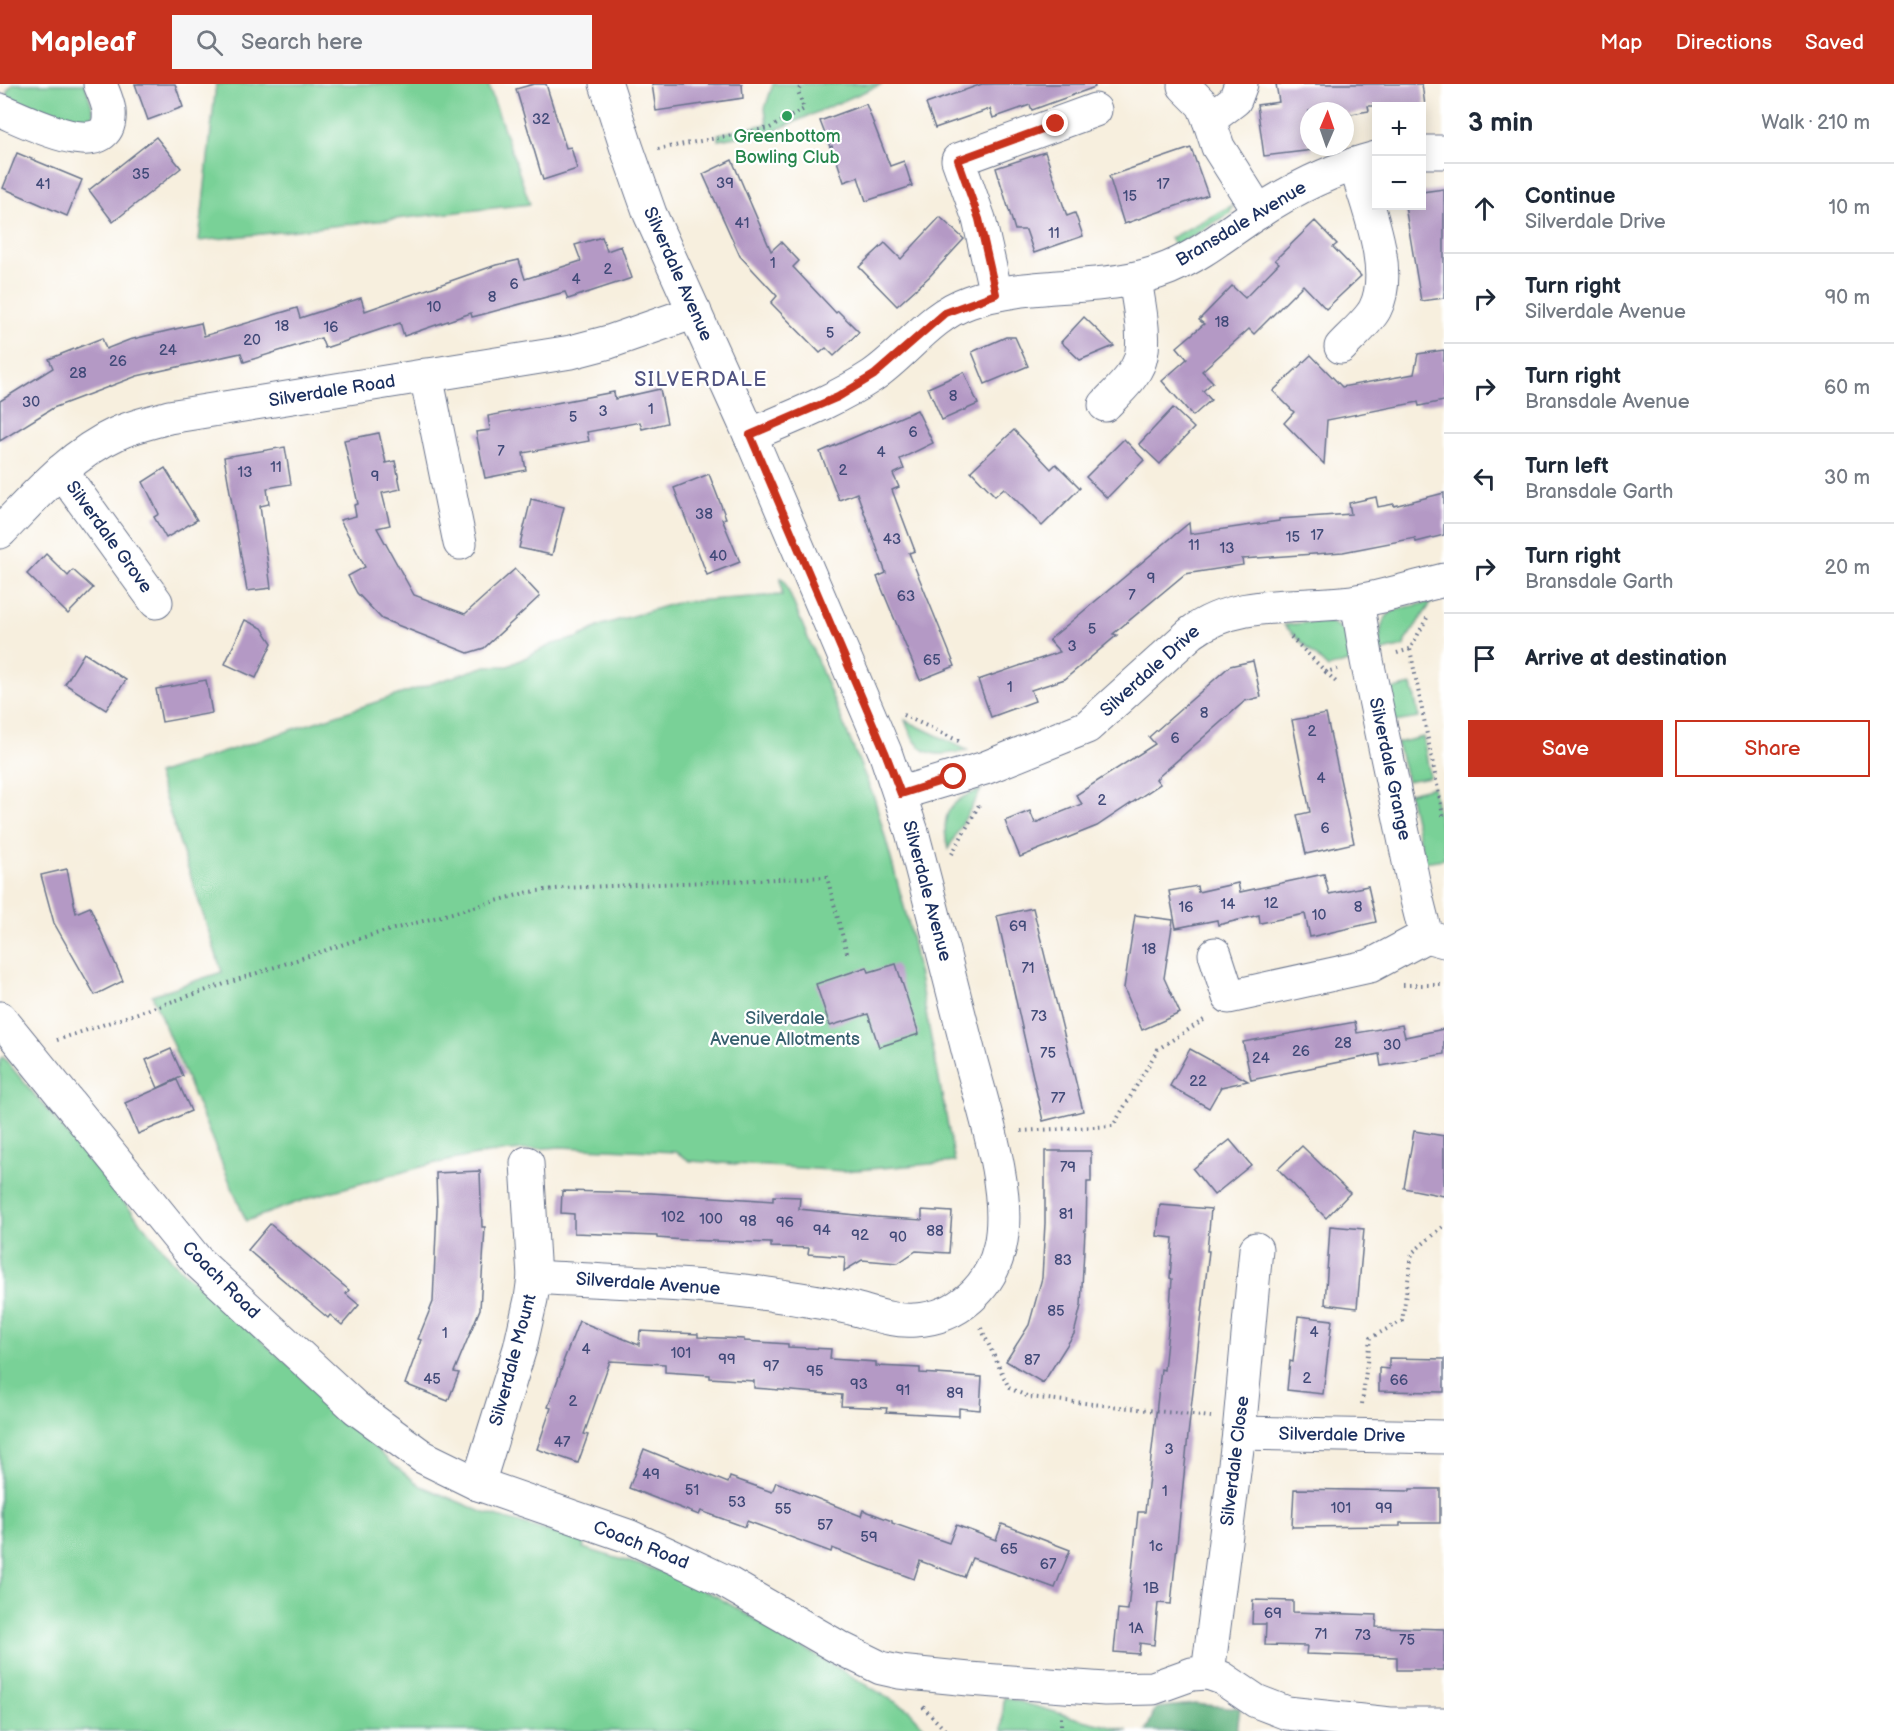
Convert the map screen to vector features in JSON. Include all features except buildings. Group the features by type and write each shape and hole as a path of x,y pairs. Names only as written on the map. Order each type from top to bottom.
{"street":[{"path":"0,110 71,138 88,139 101,134 108,123 109,110 100,84"},
{"name":"Silverdale Avenue","path":"534,1277 757,1293 815,1301 902,1320 934,1318 968,1300 983,1284 993,1268 1002,1234 1000,1187 989,1132 901,794 750,435 650,214 606,84"},
{"path":"1209,120 1235,100 1241,84"},
{"path":"1184,86 1203,105 1218,147 1259,212"},
{"path":"996,294 979,219 958,160 1095,110"},
{"path":"1426,152 1444,152"},
{"path":"1341,347 1375,311 1382,290 1382,265 1366,161"},
{"name":"Bransdale Avenue","path":"750,435 838,397 874,375 945,313 996,294 1135,279 1169,268 1210,247 1259,212 1305,185 1366,161"},
{"path":"1105,405 1132,376 1141,359 1142,338 1135,279"},
{"name":"Silverdale Road","path":"0,532 61,471 116,433 169,417 571,352 609,342 695,312"},
{"path":"426,375 460,543"},
{"name":"Silverdale Grove","path":"61,471 156,602"},
{"name":"Silverdale Drive","path":"901,794 985,768 1087,727 1205,623 1231,613 1263,608 1357,601 1444,580"},
{"name":"Silverdale Grange","path":"1229,997 1370,966 1435,938 1411,873 1357,601"},
{"path":"1215,954 1229,997"},
{"name":"Coach Road","path":"0,1018 198,1262 356,1408 423,1458 478,1484 649,1545 724,1581 827,1641 881,1668 898,1672 969,1679 1105,1689 1154,1688 1192,1674 1208,1673"},
{"name":"Silverdale Mount","path":"478,1484 520,1348 534,1277 527,1163"},
{"name":"Silverdale Close","path":"1208,1673 1240,1427 1256,1249"},
{"name":"Silverdale Drive","path":"1240,1427 1359,1436 1444,1437"},
{"path":"1208,1673 1222,1678 1256,1701 1287,1713 1390,1724 1444,1724"}],"path":[{"path":"629,155 770,128 804,109 798,91 802,84"},
{"path":"1263,608 1326,672 1367,660"},
{"path":"1430,612 1410,649 1444,820"},
{"path":"861,695 979,750 990,786 928,895"},
{"path":"27,1050 368,936 529,892 564,888 827,877 847,953"},
{"path":"989,1132 1113,1126 1158,1049 1210,1016 1229,997"},
{"path":"1359,1436 1371,1338 1402,1321 1412,1253 1444,1226"},
{"path":"968,1300 1009,1388 1018,1394 1240,1427"}],"green space":[{"path":"13,84 85,84 94,113 91,120 78,126 8,98 7,91"},
{"path":"216,84 488,84 530,204 199,241"},
{"name":"Greenbottom Bowling Club","path":"773,84 882,84 776,130 718,140 718,134 767,124 765,108"},
{"path":"1233,205 1230,213 1175,247 1170,238"},
{"name":"Silverdale Avenue Allotments","path":"781,578 784,580 875,800 909,925 955,1162 844,1171 690,1161 676,1152 560,1147 487,1153 432,1164 312,1197 246,1221 152,995 222,972 157,774 486,666 508,666 553,644 577,638 602,625 679,602 782,595"},
{"path":"1432,602 1405,641 1404,646 1380,652 1380,637 1385,618 1398,609"},
{"path":"1321,621 1342,629 1355,660 1328,668 1284,625"},
{"path":"1412,685 1419,718 1395,722 1388,690"},
{"path":"905,720 967,750 945,754 928,752 915,741"},
{"path":"1423,737 1430,777 1407,781 1397,743"},
{"path":"1433,787 1444,844 1444,859 1424,862 1409,793"},
{"path":"981,790 948,849 945,827 949,810 961,799"},
{"path":"3,1057 179,1268 288,1364 390,1462 421,1486 485,1513 585,1542 583,1548 663,1572 716,1596 909,1710 928,1731 0,1731 0,1059"},
{"path":"1004,1697 1079,1719 1128,1731 1002,1731"},
{"path":"1194,1704 1240,1708 1237,1731 1146,1731 1156,1708"}],"place":[{"name":"Greenbottom Bowling Club","path":"787,116"}],"district":[{"name":"SILVERDALE","path":"701,380"}],"route":[{"path":"954,777 901,794 750,435 838,397 874,375 945,313 996,294 979,219 958,160 1056,124"}]}
